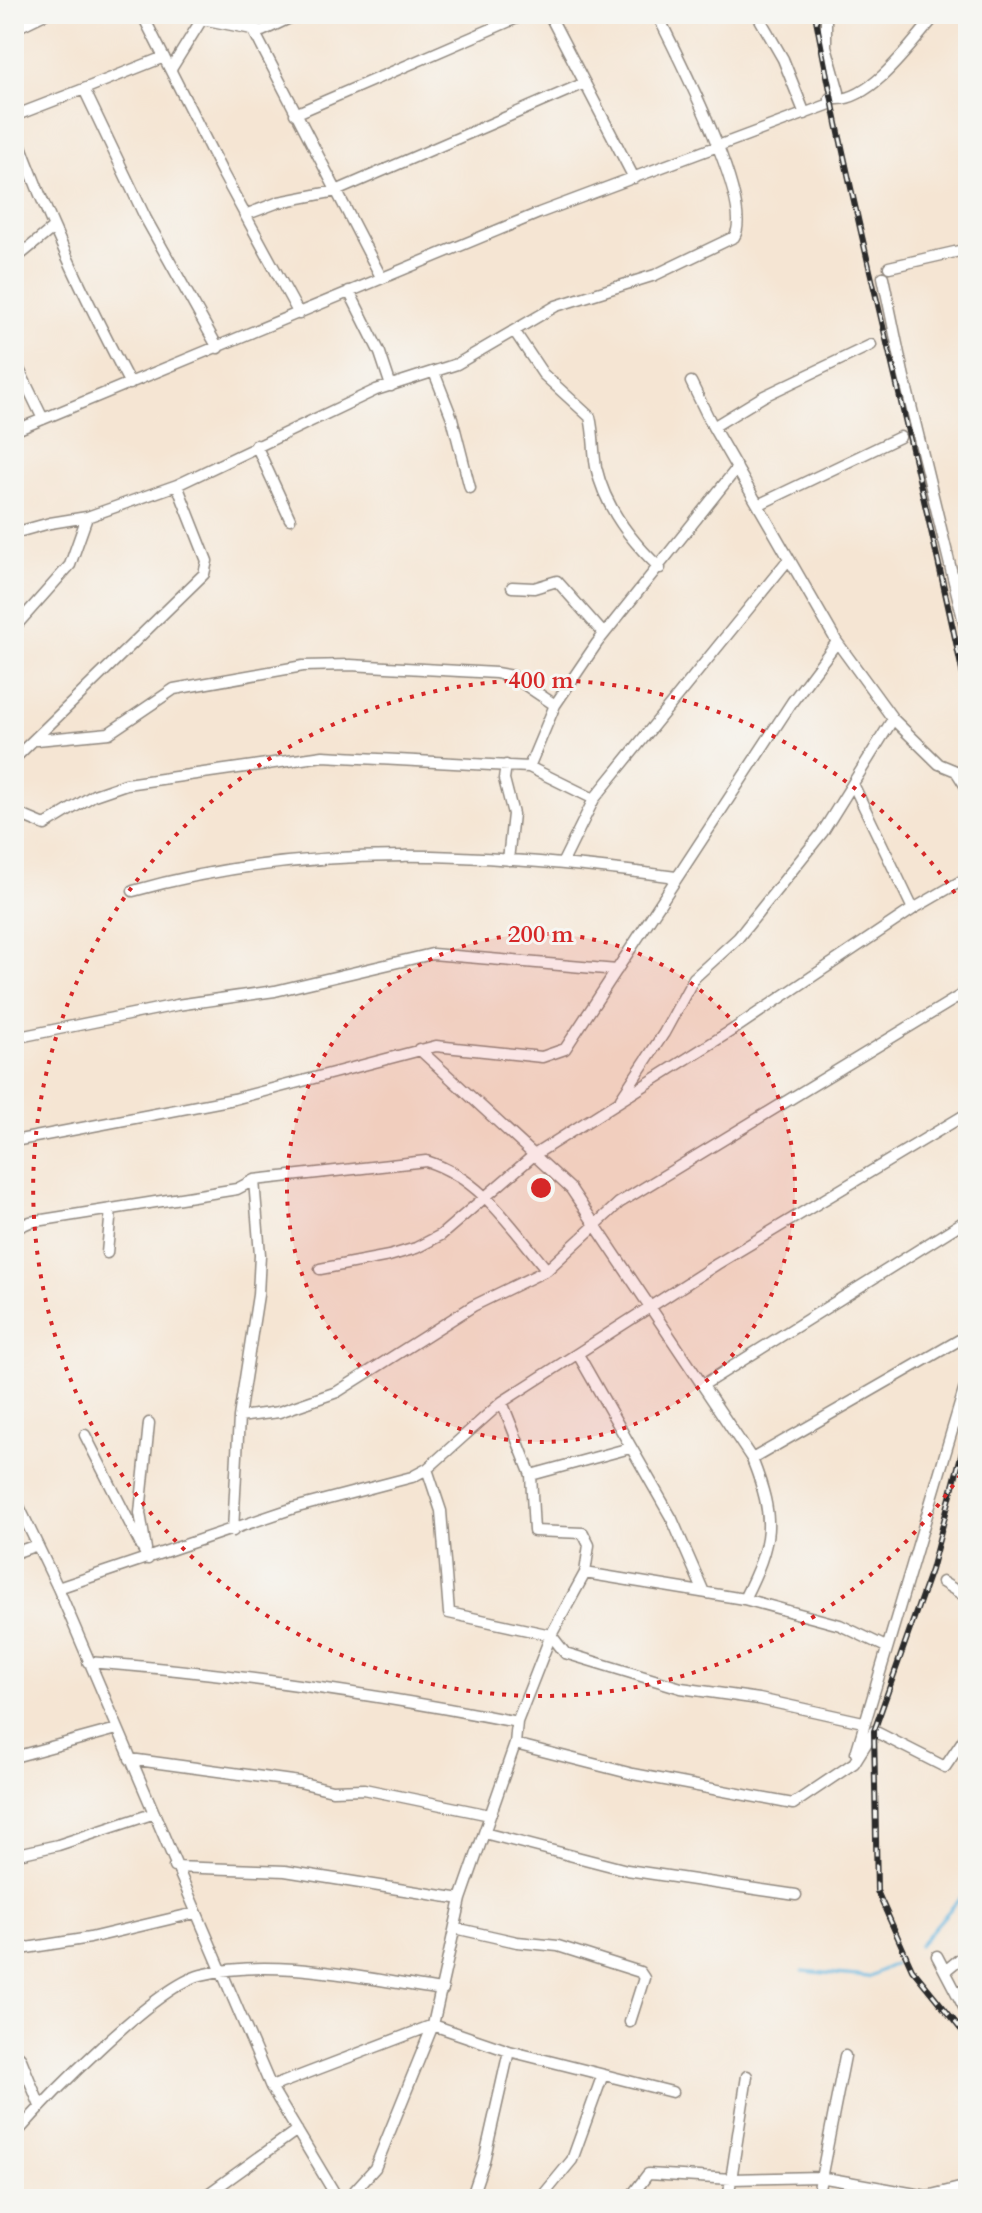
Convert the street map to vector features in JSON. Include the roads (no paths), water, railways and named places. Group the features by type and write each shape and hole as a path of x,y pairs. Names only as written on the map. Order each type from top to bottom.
{"street":[{"path":"14,29 45,14"},
{"path":"142,14 299,314"},
{"path":"245,14 258,30 261,44 295,114 381,277"},
{"path":"171,69 202,19 258,30 298,14"},
{"path":"295,114 526,14"},
{"path":"549,14 634,178"},
{"path":"14,533 87,517 177,485 256,445 391,386 457,364 556,306 655,275 734,237 740,222 720,146 657,14"},
{"path":"757,14 783,59 805,114"},
{"path":"826,14 826,46 839,92 837,99"},
{"path":"14,431 381,277 830,104 830,98 850,99 868,90 937,14"},
{"path":"14,116 164,57"},
{"path":"245,215 279,202 336,191 585,83"},
{"path":"84,89 146,219 218,348"},
{"path":"14,127 53,228 130,384"},
{"path":"14,260 53,228"},
{"path":"889,267 968,249"},
{"path":"883,277 903,373 968,639"},
{"path":"349,291 380,353 391,386"},
{"path":"515,332 543,374 590,417 597,469 615,513 632,542 660,568"},
{"path":"713,427 764,396 871,345"},
{"path":"14,359 43,419"},
{"path":"434,372 452,418 470,488"},
{"path":"691,382 713,427 837,642 893,719 939,764 956,771 968,790"},
{"path":"760,504 900,437"},
{"path":"256,445 290,519"},
{"path":"529,767 555,705 604,634 660,568 737,468"},
{"path":"14,759 37,740 207,568 177,485"},
{"path":"14,628 70,565 87,517"},
{"path":"563,862 594,799 788,560"},
{"path":"512,587 534,588 557,581 604,634"},
{"path":"14,1141 234,1099 419,1049 458,1046 542,1057 556,1055 565,1049 792,702 837,642"},
{"path":"37,740 109,733 174,689 303,666 350,665 504,674 512,676 555,705"},
{"path":"620,1100 664,1033 694,978 738,938 822,833 893,719"},
{"path":"15,810 45,825 94,795 126,784 323,756 529,767 594,799"},
{"path":"506,765 504,779 513,814 508,860"},
{"path":"853,784 913,909"},
{"path":"133,891 249,866 319,857 563,862 676,877"},
{"path":"320,1269 416,1248 441,1235 488,1198 534,1155 734,1029 913,909 968,877"},
{"path":"14,1038 177,1005 275,991 432,954 617,970"},
{"path":"239,1417 279,1412 337,1392 473,1306 547,1270 619,1203 968,991"},
{"path":"419,1049 571,1189 752,1459 767,1497 769,1525 765,1556 744,1599"},
{"path":"58,1588 294,1508 380,1488 427,1469 502,1402 651,1310 717,1264 968,1113"},
{"path":"14,1229 30,1222 237,1189 254,1180 426,1161 445,1167 488,1198 547,1270"},
{"path":"233,1531 239,1417 258,1295 260,1255 254,1180"},
{"path":"107,1253 111,1209"},
{"path":"703,1385 968,1219"},
{"path":"752,1459 968,1335"},
{"path":"579,1356 672,1519 703,1590"},
{"path":"854,1763 863,1722 968,1377"},
{"path":"347,2199 375,2168 433,2025 461,1899 515,1744 517,1722 551,1635 585,1573 589,1545 583,1533 534,1531 531,1475 502,1402"},
{"path":"148,1559 140,1513 149,1423"},
{"path":"85,1435 148,1559"},
{"path":"531,1475 630,1448"},
{"path":"427,1469 441,1511 449,1613 551,1635 565,1653 681,1688 759,1699 863,1722"},
{"path":"14,1496 58,1588 174,1867 271,2087 338,2199"},
{"path":"14,1553 37,1545"},
{"path":"585,1573 744,1599 840,1625 886,1647"},
{"path":"942,1582 968,1598"},
{"path":"88,1662 202,1671 368,1693 517,1722"},
{"path":"14,1757 117,1729"},
{"path":"515,1744 633,1774 793,1804 854,1763 874,1731 945,1767 968,1733"},
{"path":"130,1759 299,1782 332,1790 364,1789 490,1815"},
{"path":"14,1855 58,1845 152,1814"},
{"path":"484,1833 627,1870 796,1895"},
{"path":"174,1867 285,1871 461,1899"},
{"path":"14,1950 90,1938 195,1913"},
{"path":"455,1928 517,1942 558,1946 640,1972 644,1978 630,2022"},
{"path":"945,1971 968,1952"},
{"path":"937,1956 968,2015"},
{"path":"14,2136 40,2106 157,2000 198,1975 270,1968 443,1990"},
{"path":"271,2087 433,2025 509,2051 602,2077 672,2092"},
{"path":"471,2199 484,2161 509,2051"},
{"path":"14,2052 20,2057 40,2106"},
{"path":"817,2199 845,2056"},
{"path":"728,2199 747,2076"},
{"path":"540,2199 572,2160 602,2077"},
{"path":"201,2199 297,2130"},
{"path":"629,2199 648,2174 732,2179 820,2177 927,2197 968,2186"}],"waterway":[{"path":"919,1945 968,1889"},
{"path":"803,1971 868,1977 894,1964"}],"railway":[{"path":"815,14 968,700"},
{"path":"968,1429 931,1570 874,1731 877,1891 912,1969 968,2038"}]}
